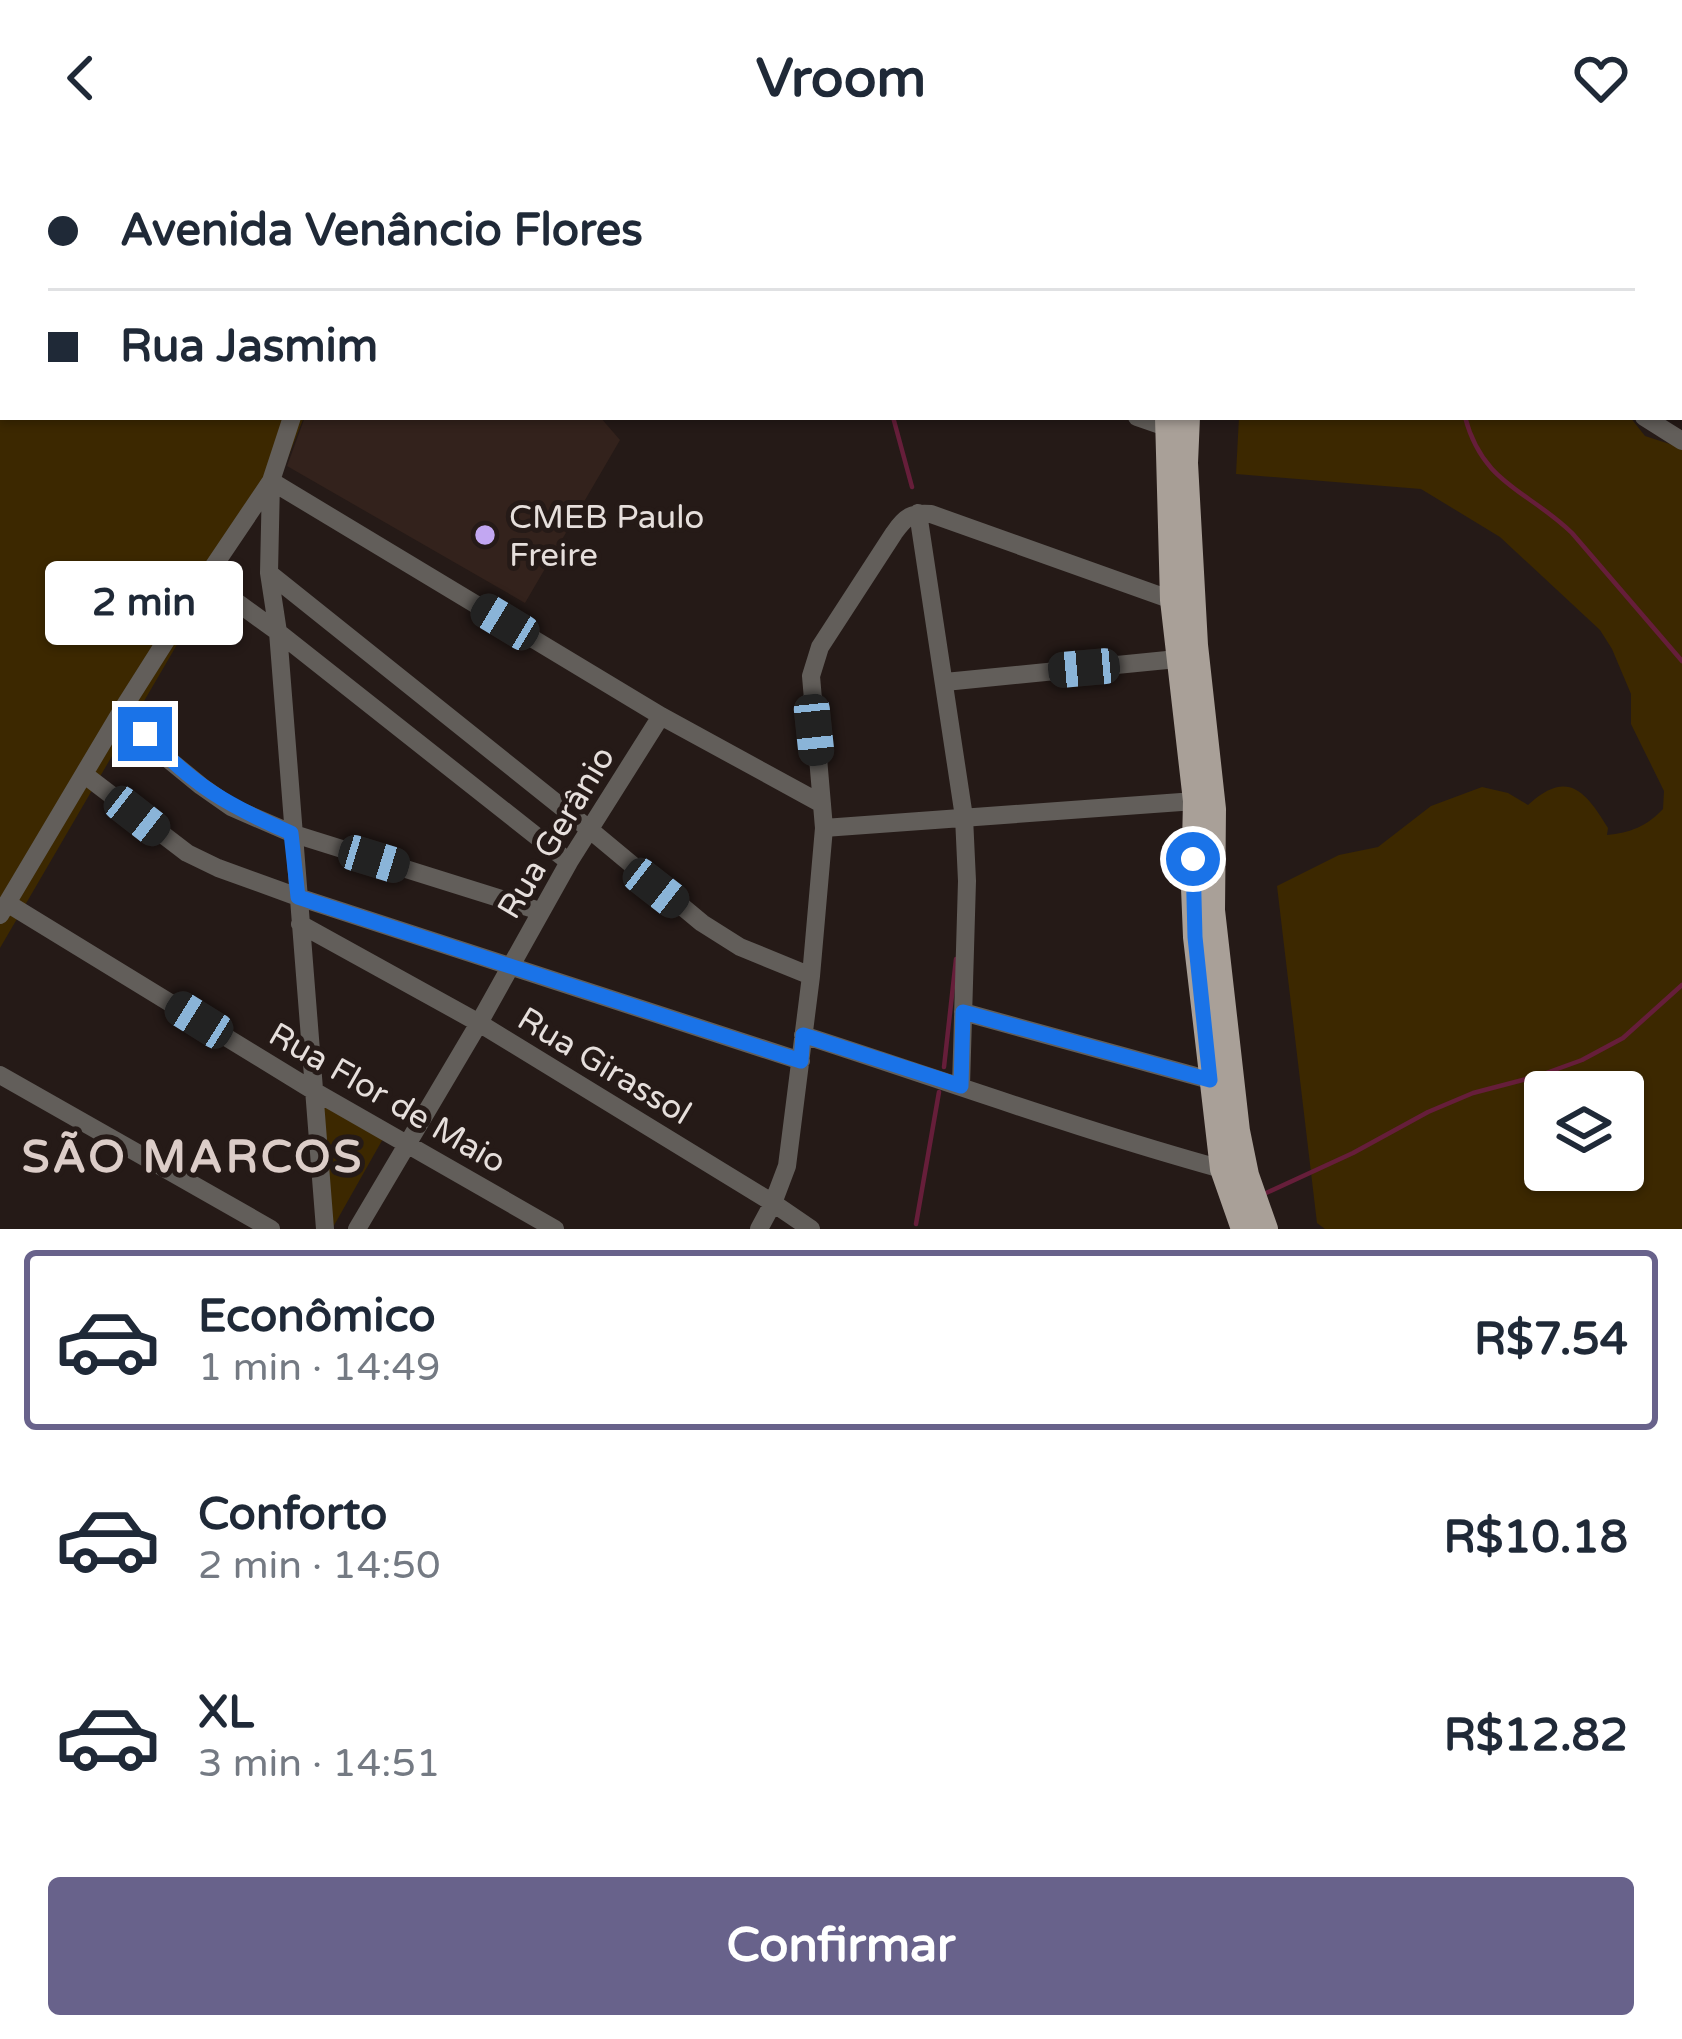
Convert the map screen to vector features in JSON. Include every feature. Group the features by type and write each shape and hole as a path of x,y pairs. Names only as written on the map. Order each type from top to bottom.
{"main road":[{"path":"1174,420 1172,600 1195,801 1194,914 1222,1169 1243,1229"},
{"path":"1174,420 1186,463 1196,645 1214,809 1215,933 1238,1131 1266,1229"}],"street":[{"path":"4,909 122,710 271,481 291,420"},
{"path":"1649,420 1682,441"},
{"path":"271,481 269,573 278,632 325,1229"},
{"path":"271,481 661,716 822,804"},
{"path":"918,513 964,818 967,881 961,1086"},
{"path":"758,1229 787,1166 811,976 824,828 811,676 820,647 905,517 918,513 964,524 1172,600"},
{"path":"269,573 722,938 811,976"},
{"path":"205,580 278,632 569,862"},
{"path":"945,682 1178,659"},
{"path":"122,710 168,759 231,807 291,833 540,911"},
{"name":"Rua Gerânio","path":"357,1229 569,862 661,716"},
{"path":"85,775 188,853 218,868 801,1061"},
{"path":"824,828 1195,801"},
{"name":"Rua Flor de Maio","path":"4,909 554,1229"},
{"name":"Rua Girassol","path":"300,924 479,1023 811,1229"},
{"path":"963,1012 1210,1080"},
{"path":"803,1035 1066,1124 1222,1169"},
{"path":"0,1075 272,1229"}],"shaded area":[{"path":"0,420 303,420 287,460 0,948"},
{"name":"CMEB Paulo Freire","path":"304,420 603,420 620,440 525,603 287,466"},
{"path":"1239,420 1632,420 1645,436 1682,448 1682,1229 1325,1229 1317,1223 1277,886 1339,855 1378,847 1431,806 1482,787 1508,793 1528,805 1554,788 1575,789 1600,815 1607,835 1631,830 1663,809 1664,791 1631,724 1631,694 1612,649 1600,630 1500,537 1421,489 1236,474"},
{"path":"316,1095 384,1137 332,1229"}],"waterway":[{"path":"894,420 912,487"},
{"path":"1466,420 1483,458 1495,472 1572,533 1682,661"},
{"path":"944,1067 956,959"},
{"path":"1266,1193 1473,1093 1582,1060 1623,1038 1682,985"},
{"path":"916,1224 939,1092"}],"place":[{"name":"CMEB Paulo Freire","path":"485,535"}],"district":[{"name":"SÃO MARCOS","path":"193,1156"}],"route":[{"path":"145,734 168,759 231,807 291,833 298,897 801,1061 803,1035 961,1086 963,1012 1210,1080 1195,937 1193,859"}]}
